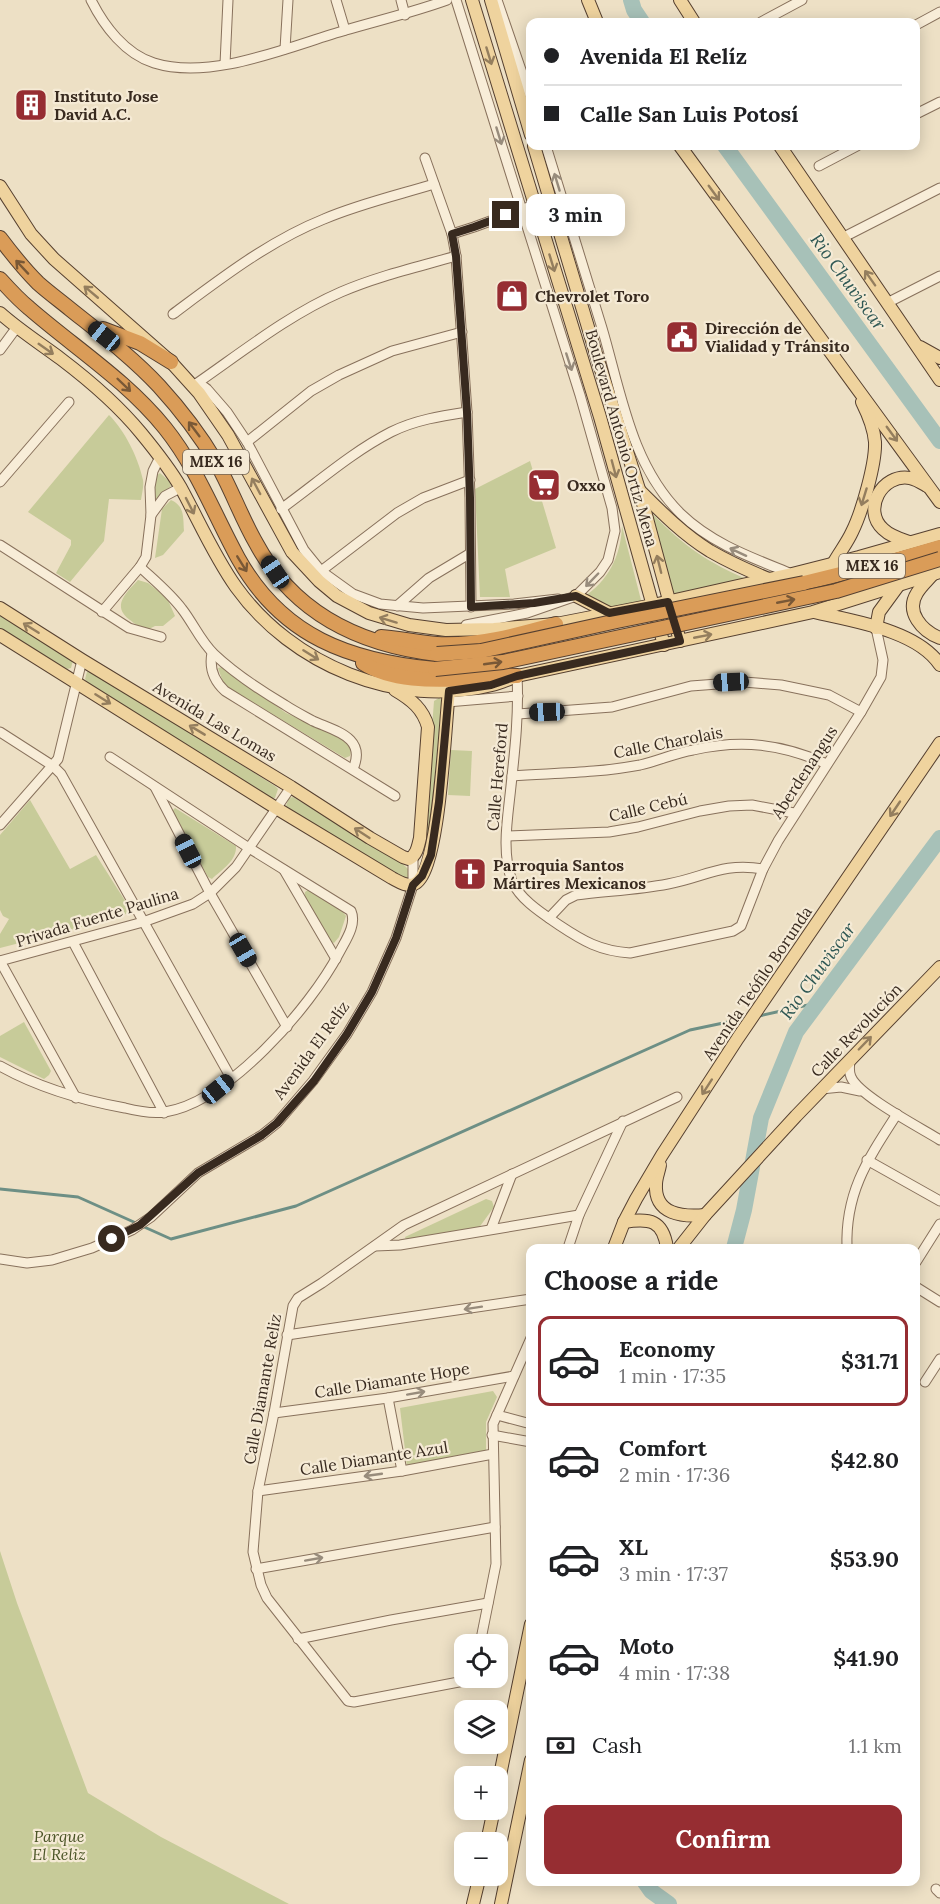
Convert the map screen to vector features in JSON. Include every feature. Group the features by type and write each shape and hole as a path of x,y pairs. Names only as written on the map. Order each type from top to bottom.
{"highway":[{"name":"MEX 16","path":"0,238 39,284 134,360 180,411 216,462 256,544 275,572 294,593 318,614 354,634 391,647 437,654 481,651 804,583 940,547"},
{"name":"MEX 16","path":"0,279 28,307 115,377 145,405 184,454 239,560 258,588 298,627 327,644 355,655 402,666 435,669 503,662 836,591 940,559"},
{"path":"89,324 140,344 171,362"},
{"path":"354,634 416,642 458,644 514,636 556,624"},
{"path":"355,655 371,668 427,680 517,676"}],"main road":[{"name":"Boulevard Antonio Ortiz Mena","path":"472,0 528,207 570,321 664,645"},
{"path":"491,0 526,118"},
{"path":"588,0 595,18"},
{"path":"680,0 691,18"},
{"name":"Boulevard Antonio Ortiz Mena","path":"535,150 639,489 680,641"},
{"path":"683,150 940,502"},
{"path":"783,150 940,380"},
{"path":"0,186 31,234 54,259 171,362 213,411 287,545 319,581 337,596 369,613 409,626 446,630 556,624 769,579 940,534"},
{"path":"0,313 89,381 139,431 160,457 180,488 229,576 251,607 266,623 314,658 341,672 384,685 417,704 428,727 420,838 413,857"},
{"path":"557,324 570,321"},
{"path":"915,344 940,358"},
{"path":"832,564 853,531 871,472 875,442 866,409 841,364"},
{"path":"909,542 881,528 874,510 875,498 882,487 894,479 909,477 931,489"},
{"path":"639,489 682,531 702,546 726,560 769,579"},
{"path":"384,685 448,696 517,676 813,612 937,572"},
{"path":"937,572 916,594 914,610 922,627 940,638"},
{"path":"876,628 879,612 898,586"},
{"path":"576,596 609,613"},
{"name":"Avenida Las Lomas","path":"0,608 403,857 409,859 413,857"},
{"path":"813,612 876,628 910,640 926,649 940,665"},
{"path":"0,635 276,808 392,878 413,885"},
{"name":"Avenida El Relíz","path":"413,885 422,876 431,855 439,802 448,696"},
{"path":"912,783 940,732"},
{"name":"Avenida Teófilo Borunda","path":"616,1244 624,1222 662,1155 738,1038 940,743"},
{"name":"Calle Revolución","path":"705,1215 821,1089 940,967"},
{"path":"662,1155 656,1184 660,1202 671,1213 678,1216 705,1215"},
{"path":"682,1244 705,1215"},
{"path":"624,1222 636,1220 655,1223 664,1231 666,1244"},
{"path":"502,1766 526,1648"},
{"path":"501,1904 526,1784"},
{"path":"473,1904 477,1886"}],"street":[{"path":"91,0 106,27 140,57 153,63 194,69 285,49 345,30 405,15 447,0"},
{"path":"225,64 228,0"},
{"path":"285,49 288,0"},
{"path":"336,0 345,30"},
{"path":"401,0 405,15"},
{"name":"Boulevard Antonio Ortiz Mena","path":"456,0 528,207"},
{"path":"497,0 526,84"},
{"path":"768,18 802,0"},
{"path":"920,23 940,12"},
{"path":"920,112 940,102"},
{"path":"547,150 635,440 654,480 681,514 709,535 734,550 792,573"},
{"path":"819,166 849,150"},
{"path":"425,158 452,234 456,256 470,480 471,607"},
{"path":"172,314 220,279 296,232 326,218 434,184"},
{"path":"842,238 940,188"},
{"path":"452,234 528,207"},
{"name":"Boulevard Antonio Ortiz Mena","path":"540,243 557,324 612,508 615,531 608,560 600,572 576,596"},
{"path":"193,386 281,326 342,292 456,256"},
{"path":"887,303 940,276"},
{"path":"0,350 17,327"},
{"path":"247,442 311,391 339,375 392,351 462,332"},
{"path":"193,386 203,386 227,412 247,442 304,550 321,571 353,594 380,604 436,608 534,603 576,596"},
{"path":"0,482 69,402"},
{"path":"281,509 366,447 393,431 424,419 467,412"},
{"path":"102,612 146,557 151,515 149,496 151,479 160,457"},
{"path":"321,571 396,513 423,498 470,480"},
{"path":"151,515 165,496 180,488"},
{"path":"0,546 129,628 161,637"},
{"path":"397,606 429,578 469,554"},
{"path":"140,567 177,603 212,653 285,705 349,738 356,754 353,769"},
{"path":"446,630 527,613 576,596"},
{"name":"Aberdenangus","path":"736,930 742,923 763,869 794,813 861,712 881,677 883,660 876,628"},
{"path":"212,653 210,665 212,673 225,690 394,796"},
{"path":"0,825 53,766 60,754 82,660"},
{"name":"Calle Hereford","path":"517,676 518,714 506,854 515,887 549,918 600,948 630,953 736,930"},
{"path":"518,714 612,707 691,686 744,682 781,685 830,696 861,712"},
{"path":"448,696 518,696"},
{"path":"0,732 53,766 61,774 231,1078"},
{"name":"Calle Charolais","path":"512,776 598,771 642,764 720,745 773,746 804,754 827,764"},
{"path":"0,1066 45,1088 76,1098 142,1112 164,1113 184,1107 201,1100 231,1078 259,1055 287,1027 312,996 336,959 351,928 353,918 351,911 249,848 110,757"},
{"path":"155,787 210,893 287,1027"},
{"name":"Privada Fuente Paulina","path":"0,961 143,922 193,904 210,893 232,872 291,787"},
{"name":"Calle Cebú","path":"507,836 609,832 729,806 752,805 794,813"},
{"path":"413,857 413,885"},
{"path":"282,868 336,959"},
{"path":"549,918 566,900 576,896 669,884 724,868 763,869"},
{"name":"Avenida El Relíz","path":"0,1259 27,1263 52,1260 92,1248 132,1230 151,1216 198,1173 262,1135 277,1123 314,1081 347,1034 372,992 396,938 413,885"},
{"path":"72,942 164,1113"},
{"path":"0,961 76,1098"},
{"path":"850,1059 849,1070 852,1080 865,1093 940,1140"},
{"path":"821,1089 840,1087 865,1093"},
{"name":"Calle Diamante Reliz","path":"454,1683 352,1702 345,1698 267,1598 256,1569 253,1552 258,1491 274,1413 290,1314 298,1298 322,1284 411,1221 678,1097"},
{"path":"847,1244 849,1213 856,1187 867,1160 897,1114"},
{"path":"568,1244 579,1215 624,1121"},
{"path":"867,1160 940,1201"},
{"path":"491,1229 512,1174"},
{"path":"375,1246 400,1245 579,1215"},
{"path":"920,1256 940,1224"},
{"path":"920,1290 940,1302"},
{"path":"287,1335 526,1300"},
{"path":"482,1634 496,1564 493,1424 526,1349"},
{"path":"925,1382 940,1359"},
{"name":"Calle Diamante Hope","path":"274,1413 388,1398 514,1376"},
{"path":"388,1398 402,1471"},
{"path":"497,1415 526,1423"},
{"path":"492,1435 526,1441"},
{"name":"Calle Diamante Azul","path":"258,1491 402,1471 493,1454"},
{"path":"256,1569 495,1527"},
{"path":"298,1639 488,1603"}],"green space":[{"path":"109,415 130,445 138,462 143,482 141,500 109,499 104,541 70,582 56,573 71,545 71,540 28,512"},
{"path":"530,461 556,548 505,569 510,597 480,597 475,489"},
{"path":"160,473 171,486 156,499 152,498 156,476"},
{"path":"171,500 181,509 184,531 163,555 155,558 162,509"},
{"path":"646,507 691,548 715,564 744,578 672,596"},
{"path":"622,526 642,604 610,608 582,598 606,576 616,558"},
{"path":"138,580 148,583 167,598 175,616 163,626 155,626 147,630 124,615 122,600"},
{"path":"0,613 73,660 71,668 67,669 0,628"},
{"path":"222,667 286,713 343,738 351,751 350,756 345,758 224,685 218,668"},
{"path":"90,670 275,786 278,789 275,798 270,798 87,682 85,679"},
{"path":"439,698 442,700 431,844 426,850 423,847 434,701"},
{"path":"451,750 472,751 470,796 448,795"},
{"path":"293,797 404,865 409,870 408,877 404,880 399,879 286,806 289,798"},
{"path":"30,800 70,869 96,855 129,907 127,913 121,917 0,948 0,934 9,919 3,916 0,910 0,835"},
{"path":"175,808 236,846 231,861 212,879 208,877 172,811"},
{"path":"308,890 342,911 346,916 339,937 334,943 330,941 304,898"},
{"path":"24,1022 51,1071 44,1079 0,1057 0,1036"},
{"path":"486,1199 492,1201 494,1207 478,1229 407,1242 405,1237"},
{"path":"493,1391 497,1397 486,1422 486,1453 407,1467 400,1408"},
{"name":"Parque El Reliz","path":"0,1551 88,1793 161,1837 289,1904 0,1904"}],"waterway":[{"name":"Rio Chuviscar","path":"631,0 639,18"},
{"name":"Rio Chuviscar","path":"728,150 940,441"},
{"name":"Rio Chuviscar","path":"735,1244 744,1210 761,1118 796,1032 940,838"},
{"path":"759,1016 817,1003"},
{"path":"142,1226 171,1239 296,1206 690,1030 747,1018"},
{"path":"0,1189 78,1197 136,1223"},
{"name":"Rio Chuviscar","path":"648,1886 669,1904"}],"place":[{"name":"Instituto Jose David A.C.","path":"31,105"},
{"name":"Chevrolet Toro","path":"512,296"},
{"name":"Dirección de Vialidad y Tránsito","path":"682,337"},
{"name":"Oxxo","path":"544,485"},
{"name":"Parroquia Santos Mártires Mexicanos","path":"470,874"}],"route":[{"path":"112,1239 140,1225 198,1173 262,1135 277,1123 314,1081 347,1034 372,992 396,938 413,885 422,876 431,855 439,802 449,691 491,685 517,676 680,641 668,602 609,613 576,596 534,603 471,607 467,412 456,256 452,234 506,215"}]}
